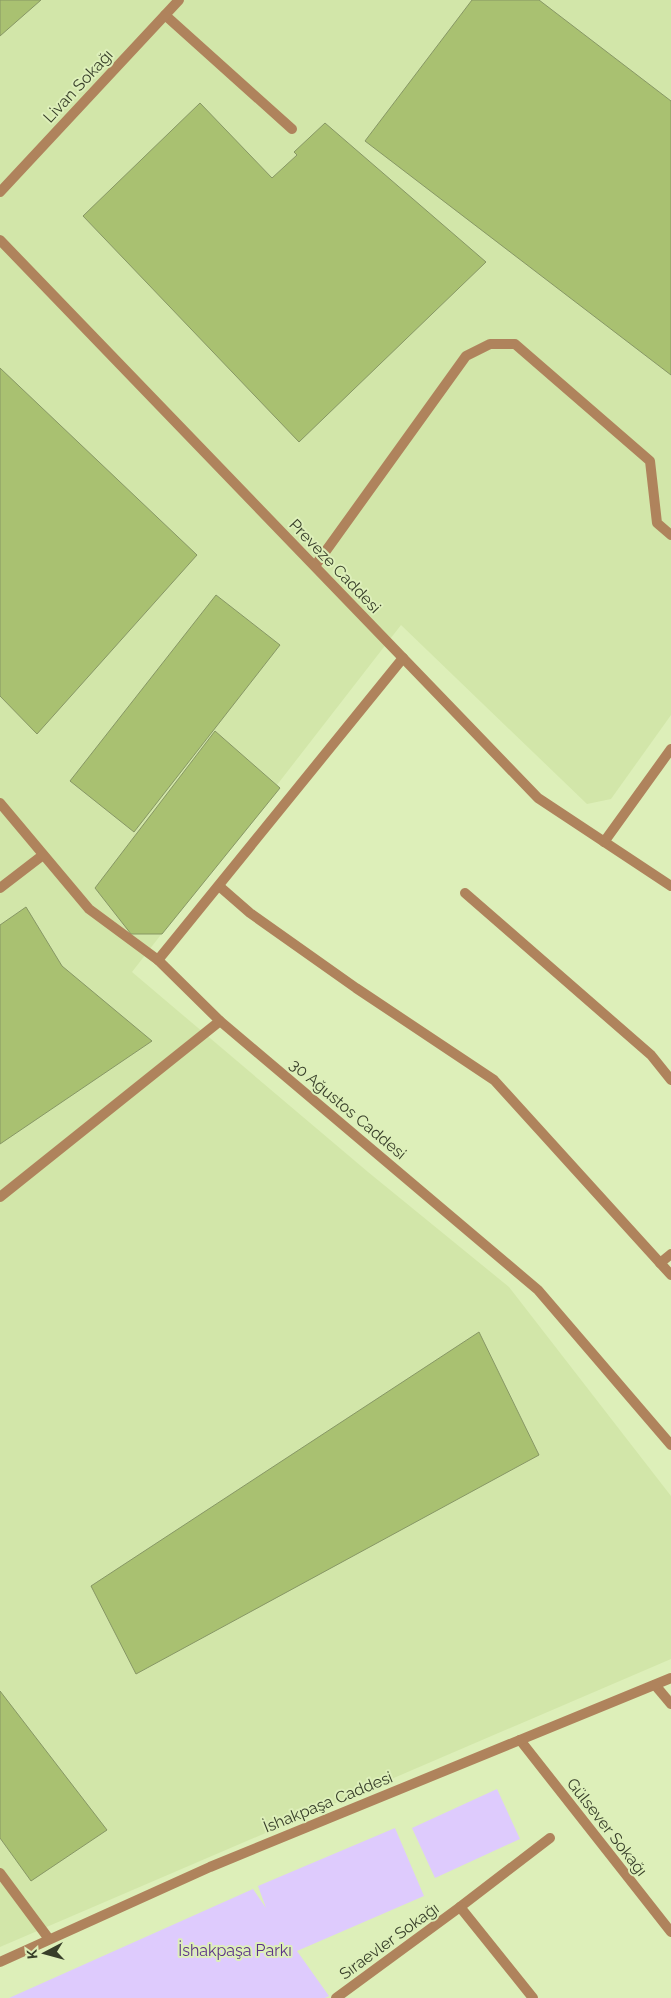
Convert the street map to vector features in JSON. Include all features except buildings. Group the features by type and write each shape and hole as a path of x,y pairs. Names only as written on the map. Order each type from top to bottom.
{"street":[{"name":"Livan Sokağı","path":"0,192 179,0"},
{"path":"165,15 292,129"},
{"name":"Preveze Caddesi","path":"0,240 538,798 671,886"},
{"path":"315,566 466,356 490,344 515,344 650,461 657,523 671,535"},
{"path":"158,960 403,658"},
{"path":"604,842 671,749"},
{"name":"30 Ağustos Caddesi","path":"0,803 89,909 158,960 220,1021 538,1290 671,1445"},
{"path":"0,888 43,855"},
{"path":"219,886 250,913 356,988 494,1080 671,1274"},
{"path":"465,894 652,1055 671,1080"},
{"path":"0,1197 220,1021"},
{"path":"660,1263 671,1254"},
{"name":"İshakpaşa Caddesi","path":"0,1962 210,1867 671,1678"},
{"path":"655,1685 671,1704"},
{"name":"Gülsever Sokağı","path":"520,1740 671,1932"},
{"name":"Sıraevler Sokağı","path":"337,1998 460,1908 550,1838"},
{"path":"0,1873 49,1939"},
{"path":"460,1908 533,1998"}],"shaded area":[{"path":"0,0 671,0 671,715 611,799 587,804 401,625 132,972 368,1172 509,1287 671,1496 671,1659 0,1947"}],"green space":[{"path":"497,1789 520,1839 435,1878 412,1828"},
{"name":"İshakpaşa Parkı","path":"395,1828 424,1896 297,1951 329,1996 325,1998 9,1998 253,1889 266,1908 258,1886"}]}
